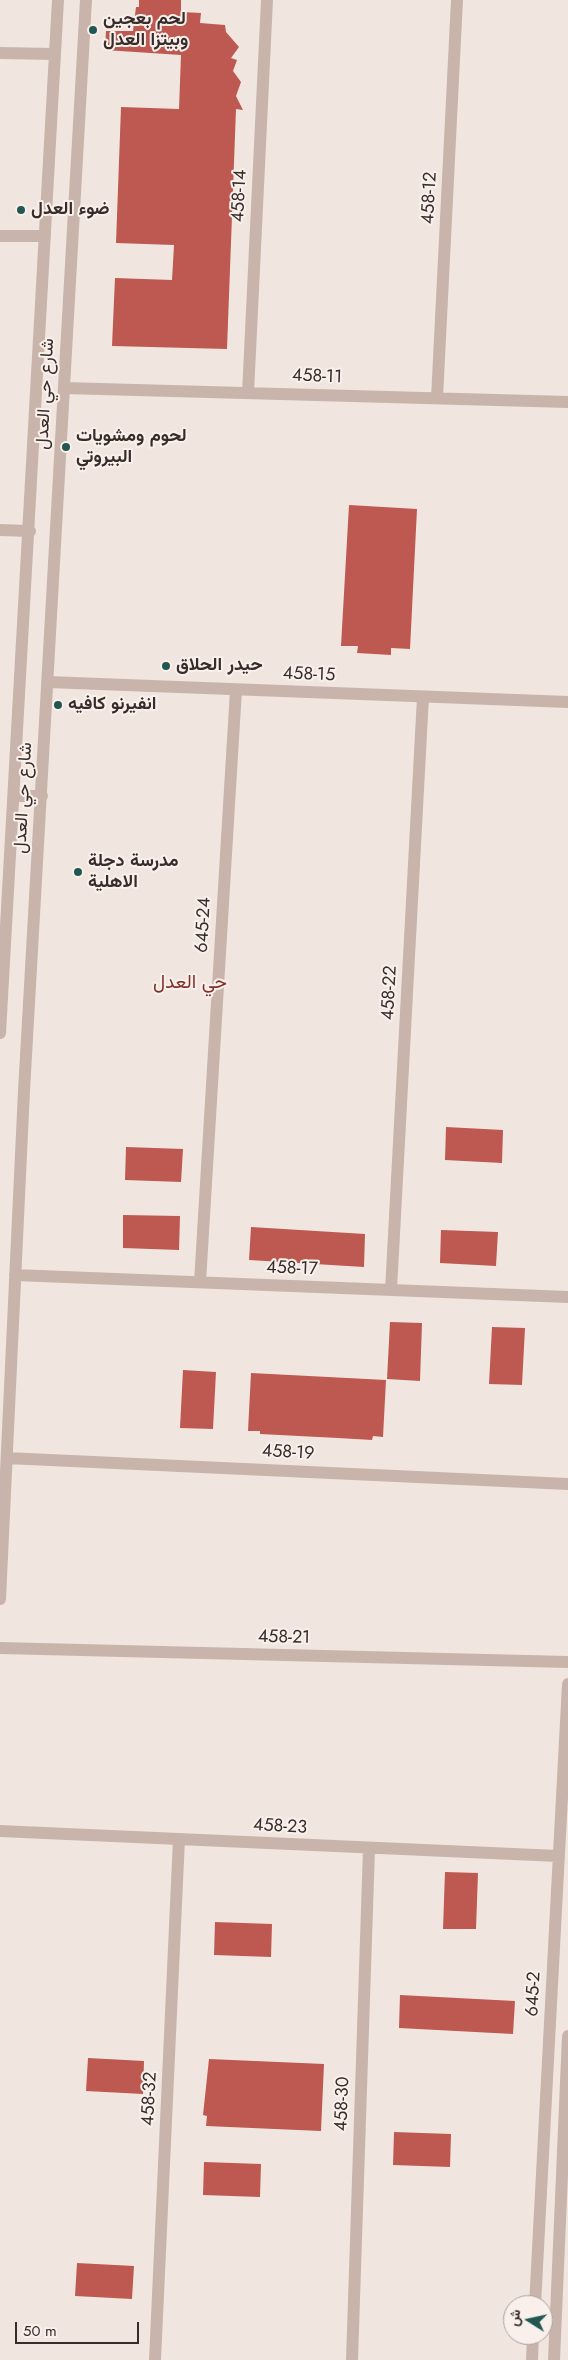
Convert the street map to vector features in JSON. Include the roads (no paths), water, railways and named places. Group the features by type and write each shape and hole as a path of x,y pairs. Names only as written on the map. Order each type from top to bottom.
{"street":[{"name":"شارع حي العدل","path":"0,1033 30,530 58,0"},
{"name":"شارع حي العدل","path":"0,1599 15,1274 86,0"},
{"name":"458-14","path":"248,393 267,0"},
{"name":"458-12","path":"437,398 458,0"},
{"path":"0,53 54,54"},
{"path":"0,236 45,236"},
{"name":"458-11","path":"64,388 568,402"},
{"path":"0,530 30,530"},
{"name":"458-15","path":"48,682 568,702"},
{"name":"645-24","path":"200,1282 236,690"},
{"name":"458-22","path":"391,1290 423,697"},
{"path":"15,796 42,796"},
{"name":"458-17","path":"15,1274 568,1297"},
{"name":"458-19","path":"7,1458 568,1484"},
{"name":"458-21","path":"0,1648 568,1662"},
{"name":"645-2","path":"536,2295 568,1684"},
{"name":"458-23","path":"0,1831 558,1856"},
{"name":"458-32","path":"154,2360 180,1840"},
{"name":"458-30","path":"352,2360 369,1849"},
{"path":"554,2360 568,2036"},
{"path":"532,2360 533,2345"}],"place":[{"name":"لحم بعجين وبيتزا العدل","path":"93,30"},
{"name":"ضوء العدل","path":"21,210"},
{"name":"لحوم ومشويات البيروتي","path":"66,447"},
{"name":"حيدر الحلاق","path":"166,666"},
{"name":"انفيرنو كافيه","path":"58,705"},
{"name":"مدرسة دجلة الاهلية","path":"78,872"}],"district":[{"name":"حي العدل","path":"190,983"}]}
